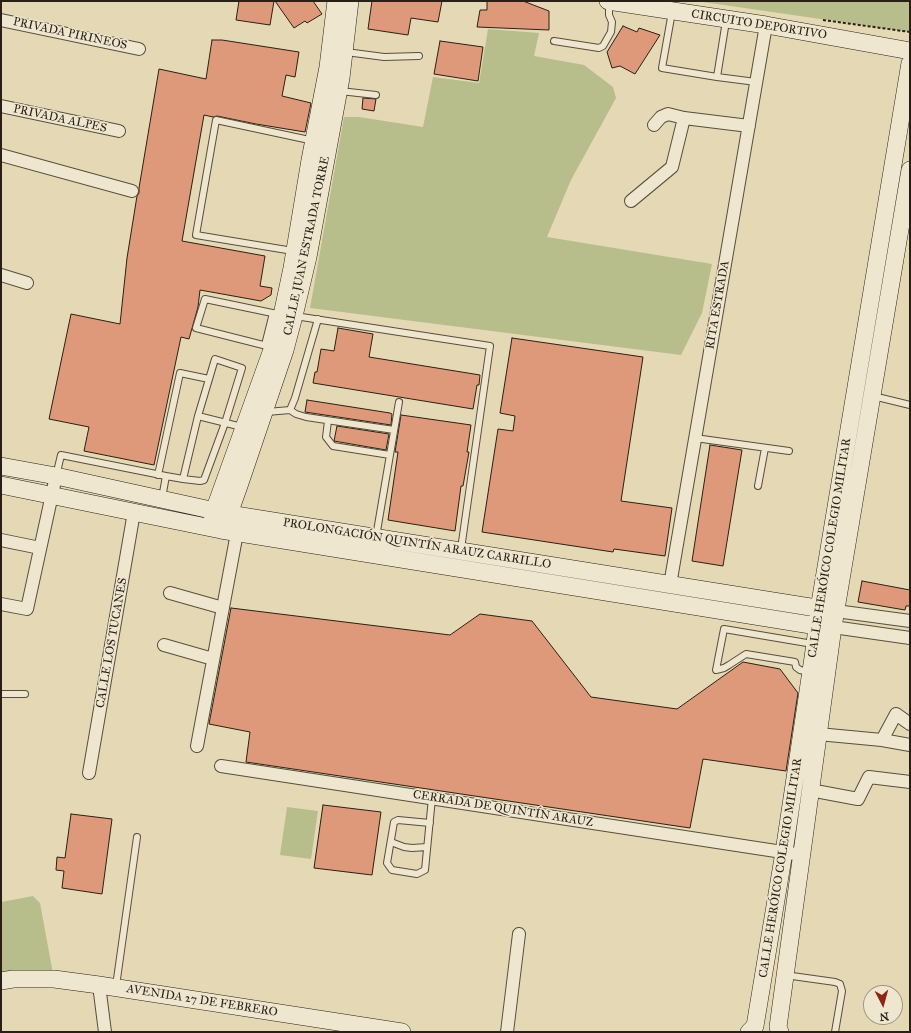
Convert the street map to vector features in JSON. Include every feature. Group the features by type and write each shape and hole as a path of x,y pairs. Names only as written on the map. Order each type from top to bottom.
{"main road":[{"name":"CALLE JUAN ESTRADA TORRE","path":"321,142 339,91 340,44 336,1"},
{"name":"CALLE JUAN ESTRADA TORRE","path":"223,530 222,513 251,429 269,346 283,314 302,253 321,142 328,68 340,44 350,1"},
{"name":"CIRCUITO DEPORTIVO","path":"610,1 766,25 910,51"},
{"name":"CALLE HERÓICO COLEGIO MILITAR","path":"819,608 903,148 910,63"},
{"name":"CALLE HERÓICO COLEGIO MILITAR","path":"776,1030 818,734 829,621 908,197 910,170"},
{"name":"CALLE JUAN ESTRADA TORRE","path":"251,429 264,412 285,350 283,314"},
{"name":"PROLONGACIÓN QUINTÍN ARAUZ CARRILLO","path":"1,466 56,476 222,513 376,537 460,560 632,596 829,621"},
{"name":"PROLONGACIÓN QUINTÍN ARAUZ CARRILLO","path":"1,485 223,530 334,548 635,579 819,608 829,621"},
{"path":"334,548 336,531"},
{"path":"632,596 635,579"},
{"name":"CALLE HERÓICO COLEGIO MILITAR","path":"756,1030 815,644 829,621"},
{"name":"AVENIDA 27 DE FEBRERO","path":"1,981 13,979 54,979 99,984 402,1032"}],"street":[{"name":"PRIVADA PIRINEOS","path":"1,20 139,49"},
{"name":"RITA ESTRADA","path":"670,584 766,25"},
{"name":"PRIVADA ALPES","path":"1,106 119,131"},
{"path":"654,125 661,117 668,114 684,118 748,126"},
{"path":"631,201 672,168 684,118"},
{"path":"1,155 132,191"},
{"path":"1,275 27,283"},
{"path":"1,604 28,609 56,476"},
{"name":"CALLE LOS TUCANES","path":"89,773 134,512"},
{"path":"197,746 223,608 223,530"},
{"path":"1,540 40,548"},
{"path":"170,593 223,608"},
{"path":"829,621 910,622"},
{"path":"829,621 910,638"},
{"path":"164,645 213,659"},
{"path":"882,740 896,714 910,724"},
{"path":"818,734 882,740 910,746"},
{"name":"CERRADA DE QUINTÍN ARAUZ","path":"221,766 802,855"},
{"path":"810,790 858,799 869,777 910,782"},
{"path":"507,1032 519,934"},
{"path":"99,984 105,1032"}],"lane":[{"path":"554,41 600,48 603,46 611,32 612,22 609,15 610,1"},
{"path":"672,11 662,68 756,82"},
{"path":"717,77 726,19"},
{"path":"340,44 384,57 418,56"},
{"path":"339,91 376,96"},
{"path":"302,253 196,235 216,120 321,142"},
{"path":"269,346 196,328 205,300 283,314 490,346 460,560"},
{"path":"290,410 295,398 318,319"},
{"path":"56,476 61,455 158,475 183,479 200,481 204,480 225,423 242,368 215,359 198,416 183,479"},
{"path":"158,475 180,374 209,379"},
{"path":"872,395 910,405"},
{"path":"376,537 399,402"},
{"path":"264,412 290,410 296,414 306,417 394,430"},
{"path":"198,416 251,429"},
{"path":"328,420 326,437 333,446 390,455"},
{"path":"695,438 789,451"},
{"path":"758,486 765,448"},
{"path":"161,499 166,476"},
{"path":"811,672 800,670 796,667 795,662 746,654 724,668 716,670 724,630 815,644"},
{"path":"1,694 25,694"},
{"path":"430,823 398,820 394,822 387,862 392,870 417,874 424,870 430,823 432,798"},
{"path":"116,987 137,837"},
{"path":"391,842 404,847 427,847"},
{"path":"785,975 840,984 842,991 835,1032"}],"green space":[{"path":"696,1 910,1 910,32"},
{"path":"488,29 539,33 534,56 584,65 613,87 616,98 571,180 547,237 712,264 702,313 681,355 310,308 344,117 359,117 423,127 433,77 479,83"},
{"path":"287,807 318,811 311,859 280,855"},
{"path":"33,896 40,903 54,979 1,981 1,902"}],"building":[{"path":"239,1 274,1 270,25 236,20"},
{"path":"275,1 313,1 322,14 307,23 305,21 294,28"},
{"path":"372,1 442,1 438,22 411,18 408,35 368,29"},
{"path":"487,1 523,1 549,11 549,30 477,27 480,10 487,10"},
{"path":"623,26 637,32 639,28 660,35 635,74 620,66 612,68 607,52"},
{"path":"212,40 222,40 299,52 295,77 286,75 282,96 311,103 305,132 204,115 182,241 265,256 260,286 272,288 271,295 261,301 200,290 198,307 189,339 181,337 154,465 84,451 89,427 49,419 71,314 120,324 127,258 159,69 206,79"},
{"path":"440,41 483,47 478,81 434,74"},
{"path":"363,98 376,99 374,111 362,109"},
{"path":"338,328 373,334 369,357 480,375 473,409 313,383 315,372 317,372 321,349 334,351"},
{"path":"512,338 643,357 621,501 672,508 665,556 614,549 613,552 482,532 498,429 513,431 515,416 500,413"},
{"path":"307,400 390,413 392,414 391,425 305,412"},
{"path":"401,415 471,425 467,452 469,452 463,486 461,486 455,531 388,520 398,452 395,452"},
{"path":"337,426 389,434 386,450 334,441"},
{"path":"710,445 742,450 723,566 692,561"},
{"path":"862,581 910,590 910,606 906,606 905,610 858,602"},
{"path":"231,608 450,635 480,614 532,621 591,697 677,709 743,662 780,669 798,693 786,771 703,759 690,828 246,762 250,732 209,724"},
{"path":"323,805 381,812 372,875 314,868"},
{"path":"71,814 112,819 102,894 62,888 64,871 56,870 57,857 65,858"}]}
